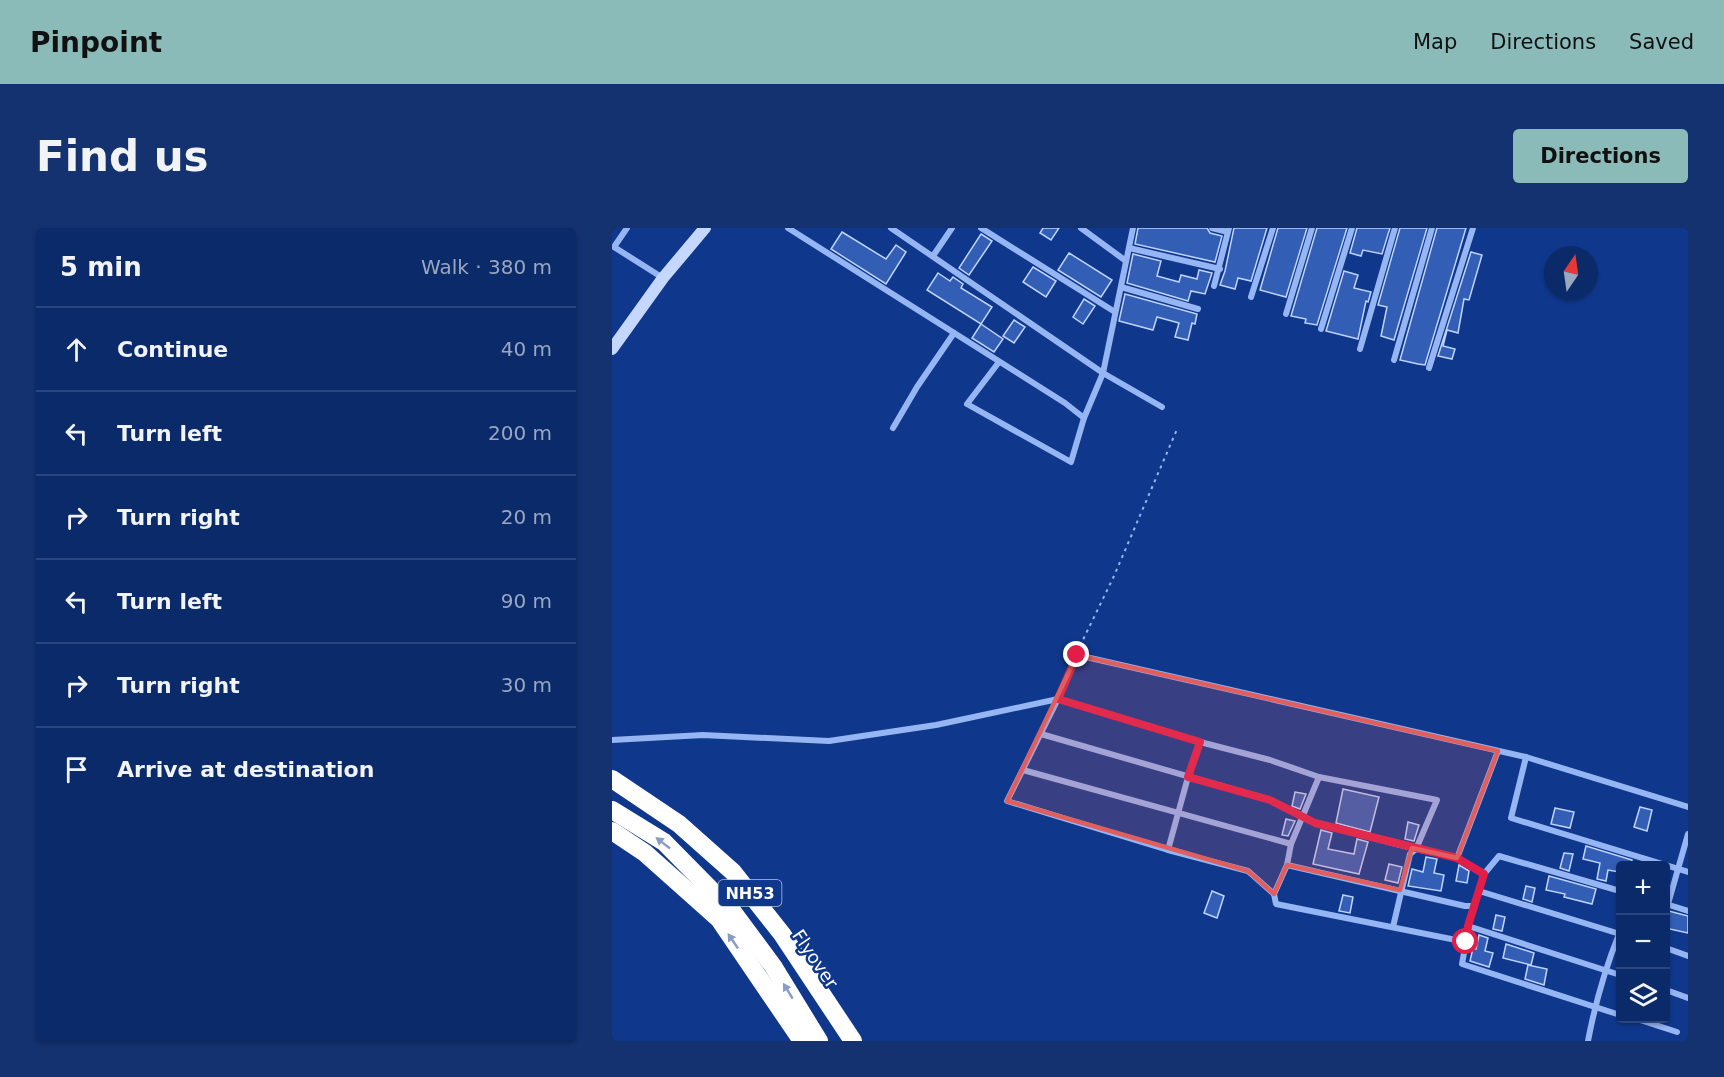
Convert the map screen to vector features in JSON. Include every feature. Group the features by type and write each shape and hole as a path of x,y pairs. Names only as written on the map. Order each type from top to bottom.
{"highway":[{"name":"NH53","path":"612,779 679,824 733,872 783,934 853,1041"},
{"name":"Flyover","path":"612,787 690,839 748,899 789,956 843,1041"},
{"name":"NH53","path":"612,810 664,842 733,912 773,966 819,1041"},
{"name":"NH53","path":"612,831 645,854 719,919 802,1041"}],"street":[{"path":"627,228 613,247 663,278"},
{"path":"612,349 663,278 705,228"},
{"path":"788,228 1065,403 1084,418"},
{"path":"891,228 1102,372 1162,407"},
{"path":"933,256 952,228"},
{"path":"981,228 1115,312"},
{"path":"1081,228 1126,261"},
{"path":"999,362 967,404 1071,462 1084,418 1102,372 1133,228"},
{"path":"1212,228 1229,230 1214,286"},
{"path":"1251,297 1273,228"},
{"path":"1286,314 1312,228"},
{"path":"1321,329 1352,228"},
{"path":"1359,349 1395,228"},
{"path":"1394,360 1432,228"},
{"path":"1429,368 1473,228"},
{"path":"1129,248 1220,269"},
{"path":"1121,287 1198,309"},
{"path":"893,428 917,387 954,333"},
{"path":"1274,894 1248,871 1168,850 1008,801 1077,655 1498,751 1688,807"},
{"path":"612,740 703,735 829,741 946,723 1058,699 1200,742 1270,760 1319,777 1437,800 1416,849 1410,855 1393,927"},
{"path":"1041,734 1270,800 1315,823 1457,858 1484,874"},
{"path":"1168,850 1200,742"},
{"path":"1457,858 1498,751"},
{"path":"1526,758 1511,818 1688,872"},
{"path":"1023,770 1291,844"},
{"path":"1319,777 1291,844 1287,865 1274,894 1276,904 1466,942"},
{"path":"1670,895 1688,834"},
{"path":"1616,890 1499,855 1484,874 1468,926 1462,964 1616,1014"},
{"path":"1287,865 1465,906 1475,906"},
{"path":"1479,891 1616,933"},
{"path":"1670,905 1688,911"},
{"path":"1468,926 1616,974"},
{"path":"1588,1041 1594,1007 1616,944"},
{"path":"1670,950 1688,956"},
{"path":"1670,992 1688,998"},
{"path":"1649,1023 1677,1032"}],"path":[{"path":"1077,655 1114,576 1178,427"}],"highlighted area":[{"path":"1077,655 1498,751 1457,858 1412,848 1400,890 1287,865 1274,894 1248,871 1007,801"}],"building":[{"path":"1043,228 1059,228 1051,240 1040,233"},
{"path":"1138,228 1207,228 1210,233 1222,236 1215,262 1135,244"},
{"path":"1234,228 1267,228 1251,281 1238,278 1235,289 1220,285"},
{"path":"1278,228 1307,228 1286,297 1260,290"},
{"path":"1317,228 1347,228 1317,325 1305,323 1306,319 1291,316"},
{"path":"1357,228 1390,228 1382,254 1363,250 1361,256 1350,253"},
{"path":"1400,228 1427,228 1394,340 1381,336 1387,307 1378,305"},
{"path":"1437,228 1466,228 1425,365 1400,360"},
{"path":"842,232 886,259 896,245 906,252 886,284 831,249"},
{"path":"981,234 992,241 969,275 959,268"},
{"path":"1471,252 1482,255 1469,300 1464,299 1458,333 1447,330 1443,346 1455,349 1452,359 1438,356"},
{"path":"1069,253 1112,280 1101,297 1058,270"},
{"path":"1133,254 1161,261 1157,276 1179,282 1181,275 1197,279 1199,270 1212,273 1205,294 1191,291 1188,301 1127,283"},
{"path":"1033,267 1056,281 1046,297 1023,282"},
{"path":"1344,271 1358,275 1354,288 1371,292 1368,302 1366,301 1358,339 1326,331"},
{"path":"938,273 950,281 953,277 963,284 961,288 992,307 981,324 927,290"},
{"path":"1125,294 1197,314 1188,340 1175,337 1179,323 1157,317 1153,330 1119,321"},
{"path":"1084,299 1095,306 1083,324 1073,317"},
{"path":"1014,320 1025,327 1014,343 1003,336"},
{"path":"981,324 1003,339 994,352 972,338"},
{"path":"1343,789 1379,797 1370,832 1336,823"},
{"path":"1295,792 1306,794 1300,809 1292,806"},
{"path":"1640,807 1652,810 1647,831 1634,827"},
{"path":"1555,808 1574,812 1570,828 1551,824"},
{"path":"1286,819 1295,821 1288,836 1282,835"},
{"path":"1408,822 1419,825 1414,841 1405,839"},
{"path":"1321,830 1332,833 1328,849 1354,854 1357,839 1368,842 1359,874 1313,864"},
{"path":"1586,846 1632,860 1616,861 1616,871 1608,870 1606,881 1597,879 1600,863 1583,859"},
{"path":"1564,853 1573,854 1569,871 1560,868"},
{"path":"1426,857 1437,859 1434,873 1444,875 1441,891 1408,886 1412,869 1423,872"},
{"path":"1389,864 1402,867 1398,883 1385,880"},
{"path":"1459,865 1469,871 1467,883 1456,881"},
{"path":"1549,876 1596,889 1592,904 1546,890"},
{"path":"1526,886 1535,888 1532,902 1523,899"},
{"path":"1212,891 1224,896 1217,918 1204,913"},
{"path":"1343,895 1353,897 1350,913 1339,911"},
{"path":"1670,911 1688,916 1688,933 1670,929"},
{"path":"1496,915 1505,917 1502,931 1493,929"},
{"path":"1479,935 1488,938 1485,951 1493,953 1489,967 1470,961"},
{"path":"1506,944 1534,953 1531,965 1503,958"},
{"path":"1528,965 1547,969 1544,985 1525,979"}],"route":[{"path":"1077,655 1058,699 1200,742 1188,777 1270,800 1315,823 1457,858 1484,874 1468,926 1466,942"}]}
